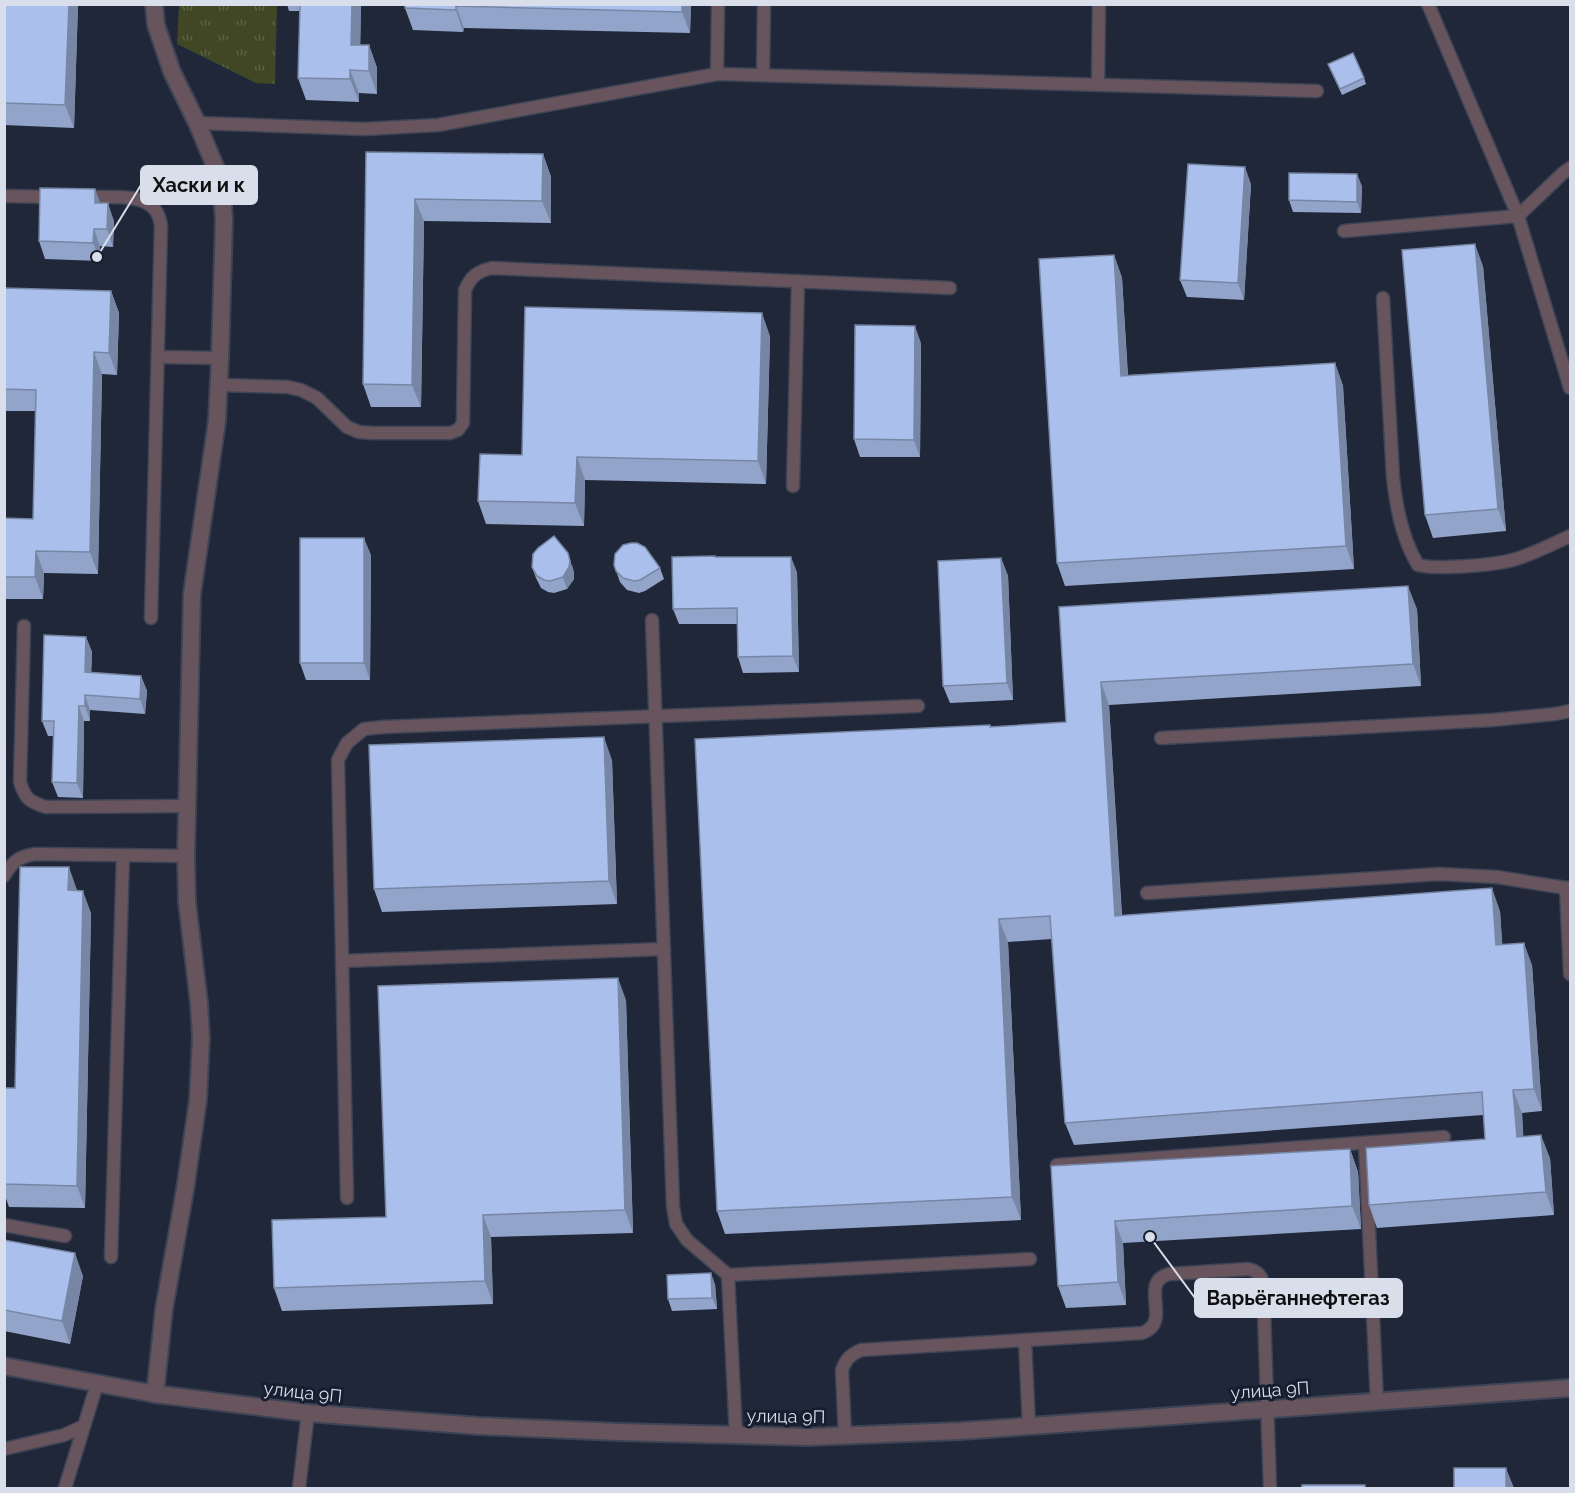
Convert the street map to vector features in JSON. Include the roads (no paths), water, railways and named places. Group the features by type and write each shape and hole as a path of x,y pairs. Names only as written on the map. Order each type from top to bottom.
{"street":[{"path":"154,4 156,25 172,72 215,166 222,194 224,220 219,385 213,453 192,594 186,856 188,903 201,1026 199,1090 185,1190 164,1309 155,1394"},
{"name":"улица 9П","path":"4,1366 155,1394 308,1413 479,1426 808,1437 1029,1426 1570,1388"}],"lane":[{"path":"717,74 718,4"},
{"path":"763,74 764,4"},
{"path":"1098,85 1099,4"},
{"path":"1428,4 1518,216 1570,388"},
{"path":"197,123 365,129 438,125 717,74 1317,91"},
{"path":"1344,231 1518,216 1570,168"},
{"path":"4,196 138,198 148,203 157,212 161,225 151,618"},
{"path":"219,385 288,387 301,390 317,398 347,427 359,432 450,433 458,430 463,423 465,290 471,278 482,270 492,268 950,288"},
{"path":"793,486 798,281"},
{"path":"1383,298 1396,506 1411,554 1418,565 1429,568 1497,563 1517,559 1570,536"},
{"path":"158,357 220,358"},
{"path":"652,620 673,1206 676,1224 687,1240 728,1275 1030,1259"},
{"path":"24,627 20,782 24,794 33,803 46,807 187,806"},
{"path":"347,1198 338,760 347,743 364,729 383,727 918,706"},
{"path":"1161,738 1493,720 1570,711"},
{"path":"4,876 11,864 22,856 34,854 186,856"},
{"path":"111,1257 123,855"},
{"path":"1147,893 1439,874 1497,877 1568,888 1570,974"},
{"path":"342,962 664,949"},
{"path":"1057,1165 1444,1137"},
{"path":"1365,1143 1377,1402"},
{"path":"4,1225 65,1236"},
{"path":"845,1436 842,1370 846,1360 861,1350 1142,1332 1150,1330 1154,1325 1156,1318 1155,1288 1162,1276 1248,1269 1255,1270 1261,1275 1263,1282 1270,1488"},
{"path":"728,1275 736,1435"},
{"path":"1024,1340 1029,1426"},
{"path":"65,1488 97,1384"},
{"path":"299,1488 308,1413"},
{"path":"4,1449 64,1435 84,1426"}],"place":[{"name":"Хаски и к","path":"97,257"},
{"name":"Варьёганнефтегаз","path":"1150,1237"}]}
